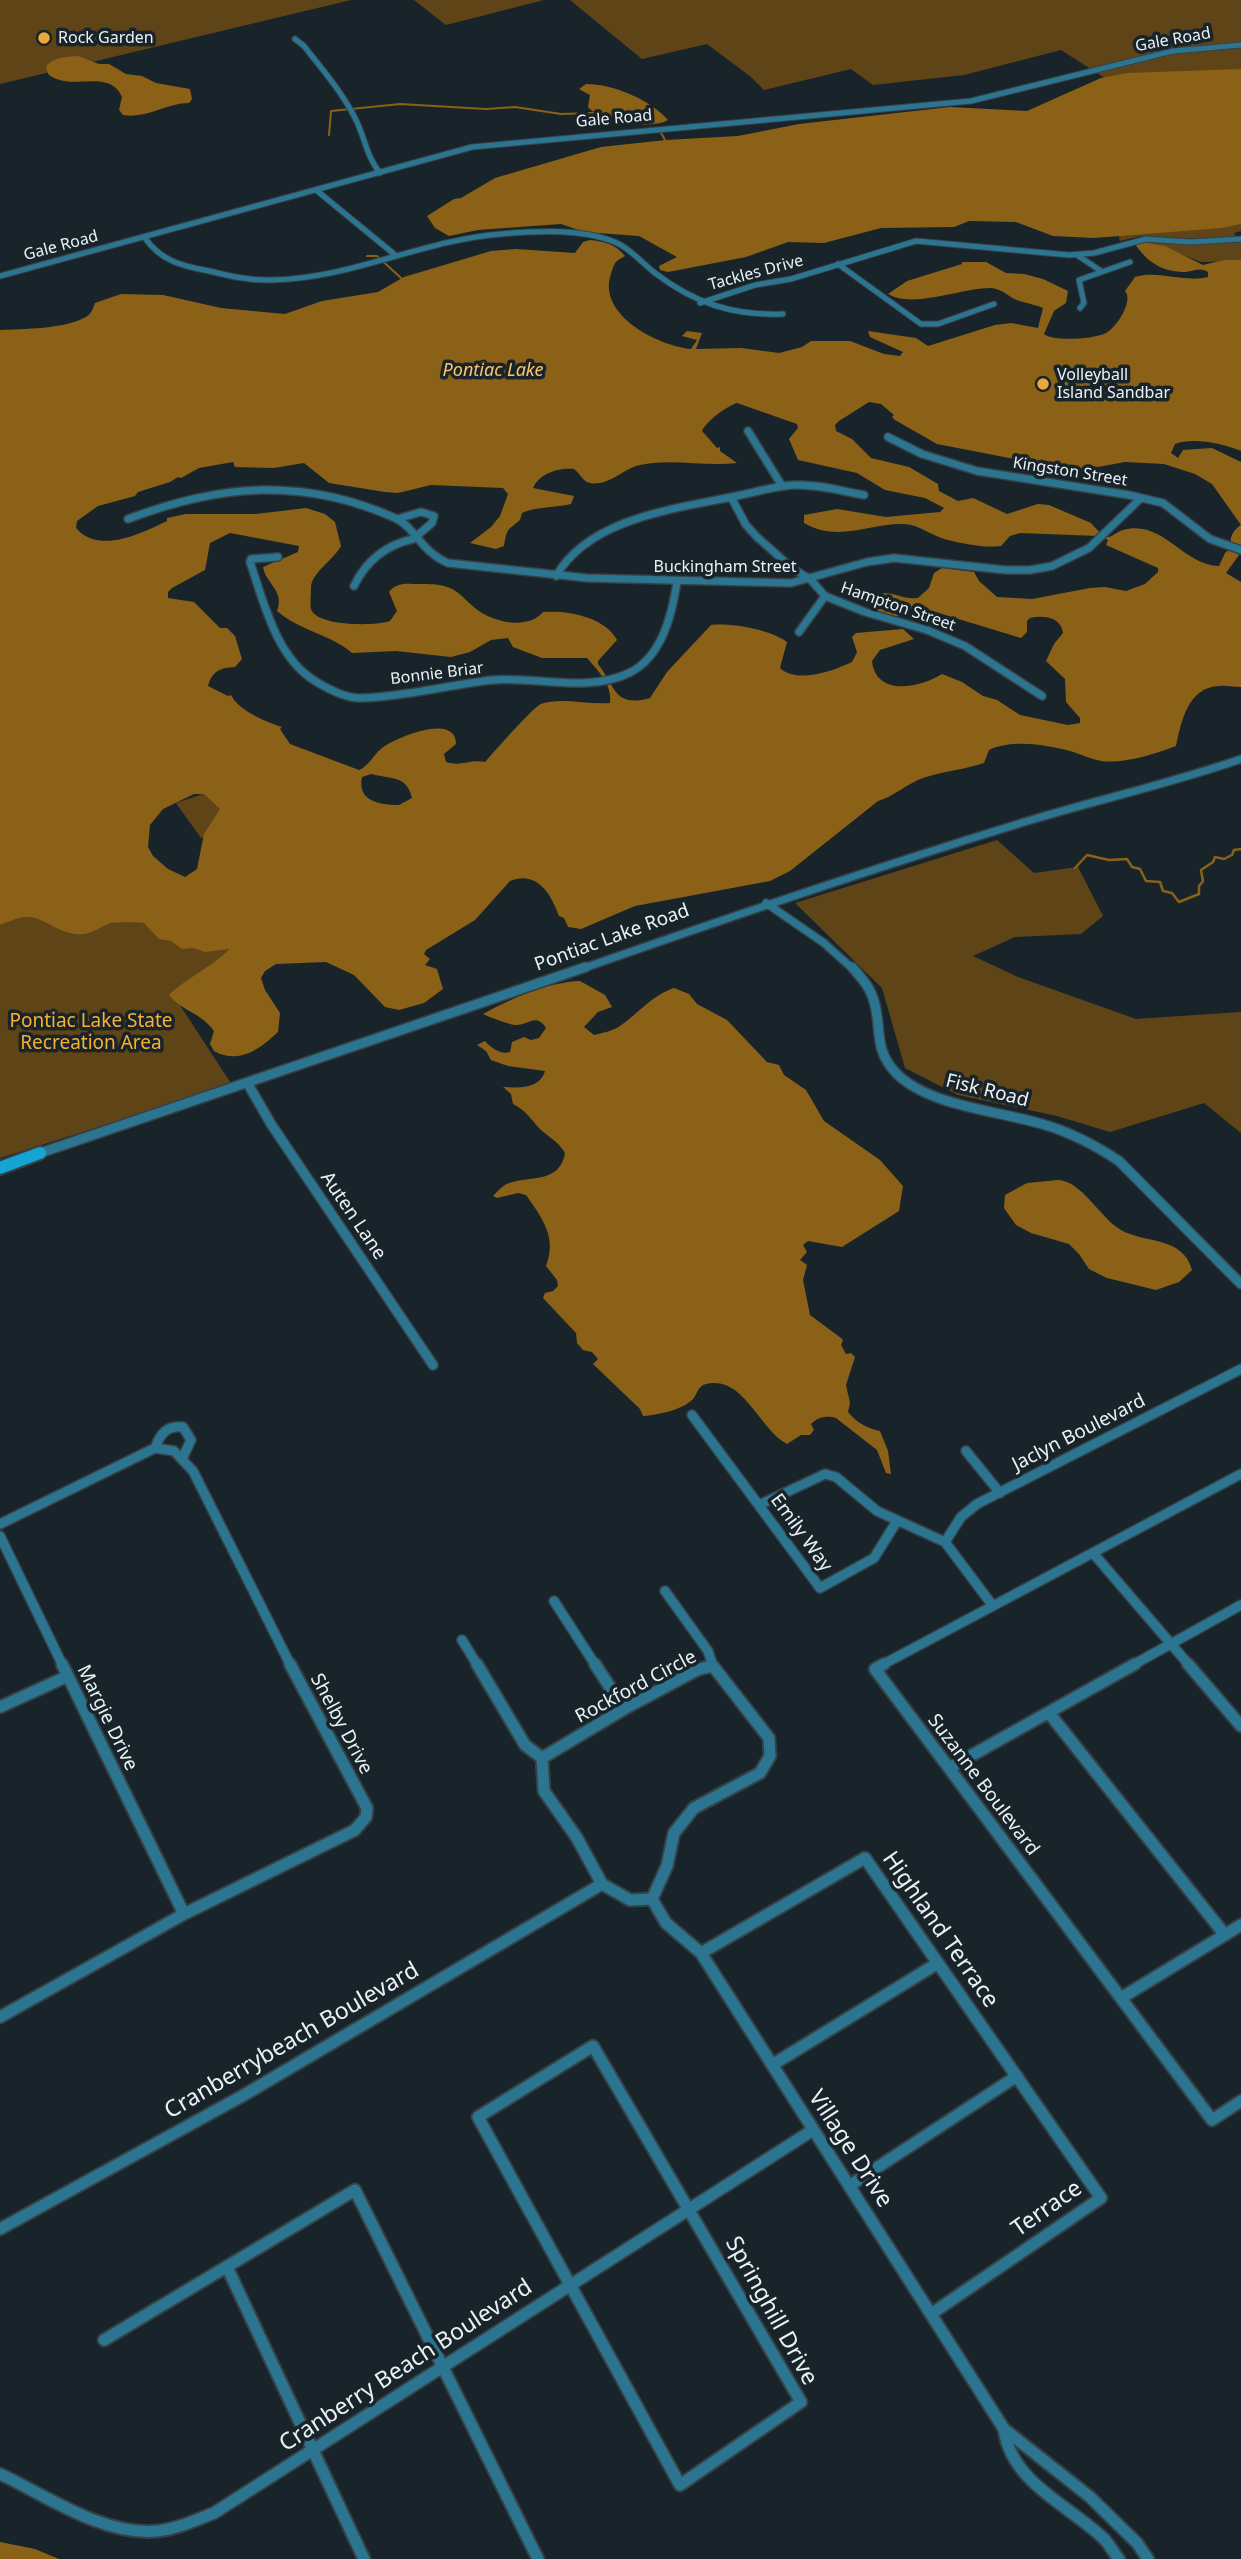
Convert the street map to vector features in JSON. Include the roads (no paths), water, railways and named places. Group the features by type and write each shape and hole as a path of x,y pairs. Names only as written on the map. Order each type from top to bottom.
{"street":[{"path":"295,39 304,46 346,102 357,121 371,162 380,173"},
{"name":"Gale Road","path":"0,276 472,147 971,101 1011,94 1170,53 1200,47 1241,45"},
{"path":"316,190 394,254"},
{"name":"Tackles Drive","path":"145,238 164,260 179,266 258,280 298,278 394,254 497,234 561,234 605,238 619,244 683,294 699,303 755,285 791,279 916,241 1077,255 1146,239 1190,242 1241,239"},
{"path":"1077,255 1101,271"},
{"path":"1080,308 1084,297 1079,280 1130,262"},
{"path":"838,264 911,320 921,324 938,324 994,304"},
{"path":"699,303 718,310 743,314 783,314"},
{"path":"748,431 782,486"},
{"name":"Kingston Street","path":"888,437 922,454 977,471 1141,498 1171,507 1210,539 1241,550"},
{"path":"556,576 558,566 576,549 611,530 671,509 782,486 813,486 864,495"},
{"path":"128,519 191,497 285,489 306,491 397,519 422,511 431,513 434,519 432,523 413,539 388,545 357,579 355,586"},
{"name":"Hampton Street","path":"731,497 746,525 757,537 792,568 811,580 825,596 865,612 928,630 965,646 1042,696"},
{"name":"Buckingham Street","path":"397,519 432,558 448,564 556,576 677,582 779,583 811,580 861,562 893,558 934,559 998,570 1038,569 1071,559 1100,541 1141,498"},
{"name":"Bonnie Briar","path":"278,558 251,559 250,562 273,626 298,669 323,689 357,698 498,680 605,678 632,671 651,654 675,595 677,582"},
{"path":"799,632 825,596"},
{"name":"Pontiac Lake Road","path":"0,1168 766,904 1035,819 1195,775 1241,759"},
{"name":"Fisk Road","path":"766,904 830,950 864,980 873,994 877,1042 886,1061 899,1076 928,1094 983,1110 1051,1124 1105,1150 1241,1284"},
{"name":"Auten Lane","path":"248,1084 271,1124 433,1365"},
{"name":"Jaclyn Boulevard","path":"945,1542 961,1517 977,1504 1241,1369"},
{"name":"Emily Way","path":"692,1415 820,1588 874,1558 897,1521"},
{"path":"0,1524 155,1448 171,1450 183,1457 191,1440 183,1427 168,1427 161,1433 155,1448"},
{"path":"966,1451 1000,1493"},
{"name":"Shelby Drive","path":"0,2017 184,1914 355,1829 366,1817 367,1808 328,1739 206,1497 183,1457"},
{"path":"760,1505 825,1474 836,1477 877,1511 945,1542 993,1606"},
{"name":"Suzanne Boulevard","path":"1241,1474 874,1669 1212,2120 1241,2101"},
{"name":"Margie Drive","path":"0,1536 184,1914"},
{"path":"1093,1553 1241,1726"},
{"path":"665,1591 708,1651 713,1666"},
{"path":"554,1601 624,1709"},
{"path":"949,1768 1241,1605"},
{"path":"462,1640 525,1745 541,1758 544,1791 577,1838 601,1884 630,1900 652,1899"},
{"name":"Rockford Circle","path":"541,1758 624,1709 699,1669 713,1666 769,1738 770,1756 760,1773 694,1808 674,1833 667,1866 652,1899"},
{"path":"0,1707 68,1676"},
{"path":"1049,1713 1225,1935"},
{"name":"Highland Terrace","path":"701,1953 865,1858 1017,2076"},
{"name":"Cranberrybeach Boulevard","path":"0,2229 244,2095 601,1884"},
{"name":"Village Drive","path":"652,1899 666,1923 701,1953 1004,2429 1090,2497 1137,2543 1148,2559"},
{"path":"1121,1998 1241,1925"},
{"path":"772,2064 938,1963"},
{"path":"569,2286 478,2117 593,2046 690,2209"},
{"path":"849,2186 1017,2076"},
{"name":"Terrace","path":"931,2314 1101,2198 1017,2076"},
{"name":"Cranberry Beach Boulevard","path":"0,2474 84,2514 138,2532 155,2532 214,2513 813,2130"},
{"path":"104,2340 355,2190 538,2559"},
{"name":"Springhill Drive","path":"569,2286 680,2485 800,2402 690,2209"},
{"path":"227,2267 364,2559"},
{"name":"Village Drive","path":"1004,2429 1003,2441 1017,2467 1103,2538 1118,2559"}],"water":[{"path":"78,56 99,64 109,64 126,74 142,76 156,83 190,89 192,99 189,103 172,105 140,115 123,115 119,110 122,97 116,88 108,83 67,81 48,74 46,66 53,61"},
{"path":"1241,69 1241,224 1222,228 1094,238 1053,236 1016,222 969,221 954,227 881,228 824,243 788,242 746,257 668,272 660,270 659,266 677,257 639,236 584,232 561,224 478,230 449,236 435,228 427,216 495,178 601,147 738,136 799,124 950,107 1027,111 1101,78 1127,73"},
{"path":"586,84 631,94 652,106 668,120 639,124 603,117 588,107 590,95 579,89"},
{"name":"Pontiac Lake","path":"590,240 614,246 625,256 616,262 613,268 609,282 610,295 625,319 650,336 691,349 697,340 682,336 687,331 702,333 696,349 741,348 779,353 802,347 811,341 850,341 884,354 900,356 903,352 870,337 868,331 916,338 928,346 995,325 1011,323 1038,328 1043,308 1018,301 995,289 978,289 924,299 898,298 888,294 907,281 962,262 986,262 1006,273 1043,279 1068,291 1066,303 1054,311 1044,334 1074,339 1101,335 1114,326 1126,307 1125,291 1135,277 1208,277 1208,272 1202,270 1177,272 1162,268 1150,261 1135,244 1142,242 1165,246 1203,265 1224,260 1241,260 1241,451 1217,444 1191,441 1175,444 1171,453 1178,458 1183,450 1212,448 1241,462 1241,525 1241,545 1236,552 1239,555 1226,573 1241,582 1241,687 1219,686 1200,692 1188,707 1176,746 1139,758 1101,761 1070,751 1029,744 1008,745 989,750 984,763 923,778 878,801 790,871 770,881 635,906 581,929 568,927 547,892 535,881 520,878 510,881 475,920 426,950 424,954 430,959 425,965 437,969 443,989 424,1003 399,1010 385,1007 354,975 326,962 276,964 265,971 261,978 265,990 280,1013 278,1032 264,1044 240,1056 223,1055 214,1051 210,1044 214,1031 203,1019 169,995 229,949 205,952 193,948 182,949 171,941 159,939 144,923 111,923 85,934 60,930 27,917 0,925 0,330 67,324 86,317 95,303 121,294 163,295 221,308 285,314 322,301 378,292 404,277 491,251 516,249 575,253 583,242","holes":["869,402 881,404 894,415 892,417 895,420 937,444 1030,462 1087,469 1125,462 1164,464 1195,474 1212,484 1241,525 1231,538 1233,546 1225,553 1219,566 1206,564 1150,531 1137,528 1109,537 1102,535 1091,523 1049,505 1038,504 1007,514 973,498 958,501 939,491 938,484 909,467 871,458 852,439 836,431 835,425","737,403 797,424 798,428 789,439 798,460 857,473 885,490 925,498 944,508 940,512 886,517 837,509 804,515 804,523 817,529 841,532 904,524 916,526 948,540 988,546 1001,546 1010,536 1020,533 1099,536 1108,540 1106,545 1158,568 1158,572 1145,584 1126,591 1105,587 1090,588 1032,599 997,597 979,581 974,572 942,568 934,573 929,588 918,598 887,593 872,601 877,613 893,618 919,607 1021,638 1027,632 1027,621 1030,618 1046,617 1055,620 1063,633 1046,661 1065,679 1066,702 1080,718 1080,723 1068,725 1020,715 997,700 983,696 962,682 942,674 923,683 891,685 875,673 872,661 880,650 914,639 903,629 856,633 852,637 857,652 852,662 805,676 787,673 780,668 787,642 779,637 750,628 711,625 667,672 650,698 629,700 617,693 598,664 617,640 604,626 574,614 543,612 537,618 520,623 500,621 482,613 450,588 406,584 389,592 397,611 390,621 348,624 324,619 311,609 311,586 341,546 335,522 325,514 306,508 256,514 186,514 167,518 167,521 133,536 108,541 85,536 76,528 77,521 98,506 135,496 138,492 181,478 199,468 233,462 235,467 274,468 304,463 329,483 385,492 398,493 431,485 503,488 508,494 500,516 491,527 470,543 496,549 504,546 508,530 520,520 522,513 571,504 574,496 533,488 540,478 550,472 574,469 585,481 597,483 610,480 634,467 652,463 737,463 720,451 720,447 717,448 702,431 722,411","230,533 299,546 298,552 263,567 279,598 277,611 352,653 396,651 451,657 470,652 491,640 508,638 513,647 542,658 587,658 607,684 610,703 557,701 541,704 485,762 446,762 444,754 456,744 453,735 446,730 436,729 411,734 389,744 359,770 290,744 280,729 282,727 253,715 231,695 208,686 217,671 235,667 242,659 235,636 227,628 220,628 194,602 168,598 168,592 172,588 205,570 210,543","371,774 391,778 406,785 412,798 399,805 384,804 366,796 361,785 362,777","194,794 204,794 220,809 204,834 197,869 185,877 168,869 153,856 148,847 150,825 163,809"]},
{"path":"580,981 605,995 612,1007 598,1012 584,1027 594,1035 617,1028 666,991 674,988 689,994 697,1004 727,1020 767,1062 779,1065 784,1075 806,1090 824,1121 880,1160 903,1186 899,1211 842,1247 808,1241 803,1245 807,1252 800,1260 807,1265 803,1280 810,1315 841,1338 846,1354 851,1353 855,1357 846,1385 850,1403 848,1412 862,1424 880,1431 888,1451 891,1474 886,1473 877,1450 836,1418 816,1420 811,1424 814,1430 810,1435 801,1435 787,1444 767,1427 740,1394 717,1383 703,1385 693,1399 683,1406 643,1416 640,1409 593,1364 598,1359 592,1352 583,1350 577,1343 576,1333 543,1298 545,1293 558,1286 557,1280 546,1266 550,1246 543,1221 526,1195 518,1193 497,1198 493,1196 505,1185 549,1175 562,1163 565,1153 563,1149 513,1104 511,1094 503,1087 533,1084 545,1071 508,1066 491,1060 486,1051 477,1045 485,1041 496,1050 507,1053 510,1052 512,1042 524,1037 531,1040 539,1038 546,1028 539,1021 515,1025 483,1014 530,992 555,984"},
{"path":"1058,1180 1075,1186 1121,1230 1162,1242 1181,1251 1192,1270 1179,1282 1156,1290 1107,1278 1089,1269 1069,1244 1031,1233 1016,1225 1004,1208 1005,1195 1027,1183"},
{"path":"0,2542 35,2549 59,2559 0,2559"}],"waterway":[{"path":"329,135 331,111 400,104 486,109 515,107 561,114 594,113"},
{"path":"660,131 665,140"},
{"path":"367,256 377,256 401,278"},
{"path":"1075,868 1087,855 1109,860 1127,859 1132,867 1140,869 1146,881 1160,882 1163,891 1172,893 1179,902 1199,894 1199,886 1203,881 1201,870 1213,862 1215,857 1224,859 1232,855 1234,850 1241,849"}],"place":[{"name":"Rock Garden","path":"44,38"},
{"name":"Volleyball Island Sandbar","path":"1043,384"}],"park label":[{"name":"Pontiac Lake State Recreation Area","path":"91,1033"}]}
